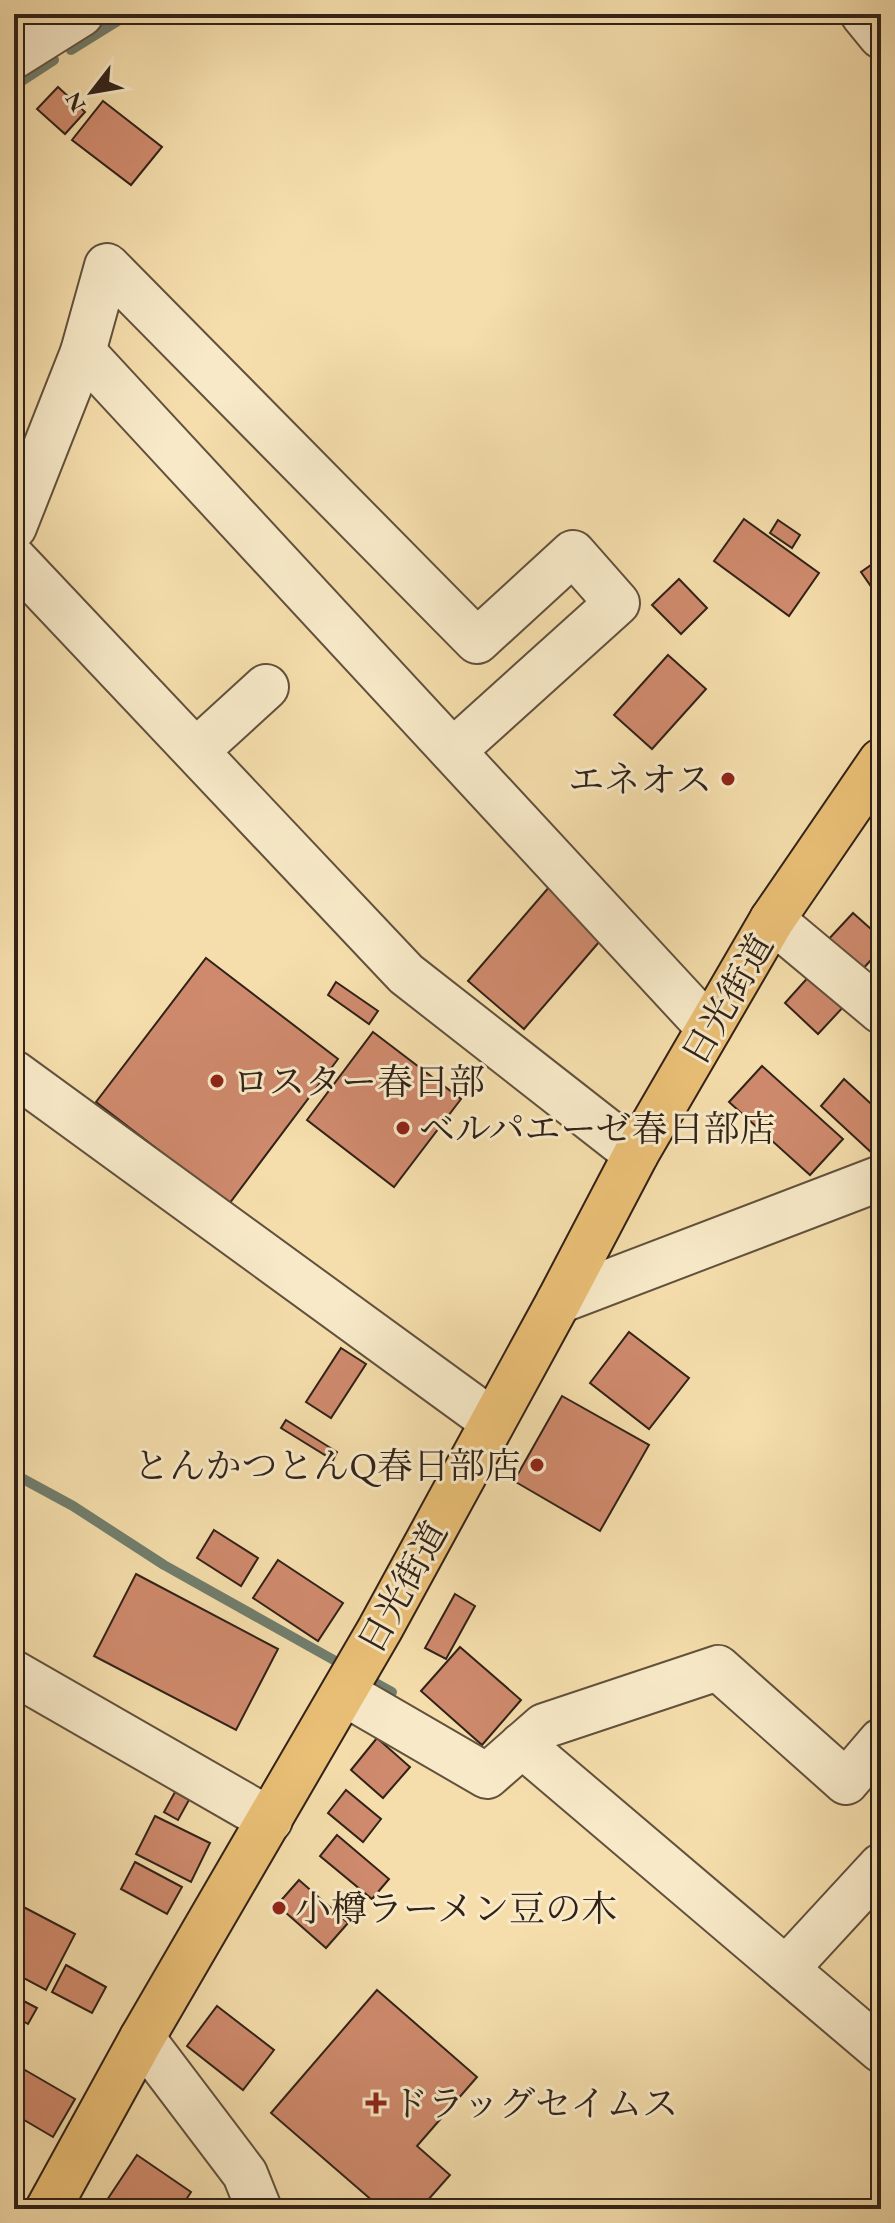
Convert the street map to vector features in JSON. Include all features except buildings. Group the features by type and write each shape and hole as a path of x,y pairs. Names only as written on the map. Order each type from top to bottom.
{"highway":[{"name":"日光街道","path":"48,2209 142,2038 380,1629 636,1154 772,920 881,761"}],"street":[{"path":"14,56 81,14"},
{"path":"863,14 881,36"},
{"path":"14,527 83,352 107,266 477,641 520,691"},
{"path":"83,352 709,1028"},
{"path":"453,751 617,603 573,553 477,641"},
{"path":"14,559 406,974 636,1154"},
{"path":"196,751 266,687"},
{"path":"772,920 881,1011"},
{"path":"14,1073 492,1421"},
{"path":"559,1301 876,1186"},
{"path":"347,1688 487,1776 544,1726 718,1668 846,1782 881,1741"},
{"path":"14,1673 270,1820"},
{"path":"522,1745 881,2050"},
{"path":"786,1969 881,1866"},
{"path":"142,2038 245,2174 259,2209"}],"waterway":[{"path":"71,50 129,14"},
{"path":"14,86 54,60"},
{"path":"14,1474 73,1506 164,1565 348,1668"},
{"path":"365,1677 392,1692"}],"place":[{"name":"エネオス","path":"728,779"},
{"name":"ロスター春日部","path":"217,1081"},
{"name":"ベルパエーゼ春日部店","path":"403,1128"},
{"name":"とんかつとんQ春日部店","path":"537,1465"},
{"name":"小樽ラーメン豆の木","path":"279,1908"},
{"name":"ドラッグセイムス","path":"376,2103"}]}
